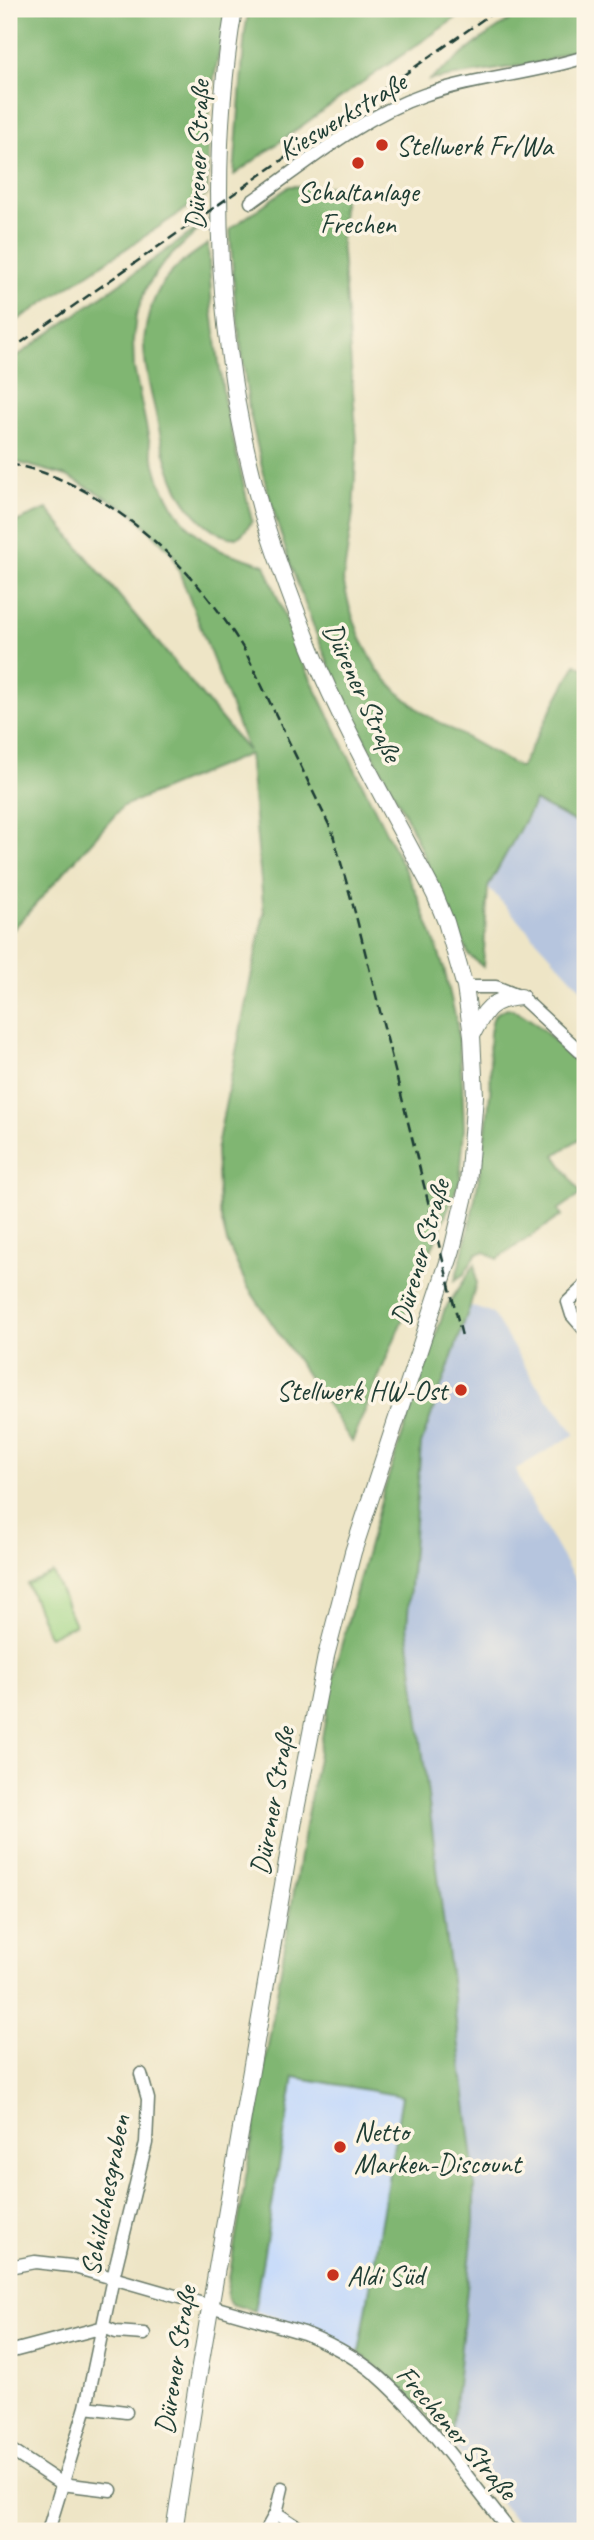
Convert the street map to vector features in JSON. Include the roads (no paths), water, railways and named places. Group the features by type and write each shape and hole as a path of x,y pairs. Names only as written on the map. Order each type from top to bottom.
{"main road":[{"name":"Dürener Straße","path":"174,2531 295,1815 326,1656 353,1552 452,1251 468,1183 475,1096 472,1035 465,987 446,922 435,895 346,726 312,651 261,506 233,375 223,287 218,191 223,99 234,9"},
{"path":"472,1035 483,1013 493,1004 506,998 521,997"}],"street":[{"name":"Kieswerkstraße","path":"251,202 330,146 399,105 456,85 548,69 585,57"},
{"path":"465,987 496,987 521,997 585,1056"},
{"path":"585,1286 568,1302 572,1315 585,1330"},
{"name":"Schildchesgraben","path":"48,2531 86,2407 113,2278 146,2143 148,2099 141,2074"},
{"name":"Frechener Straße","path":"9,2267 49,2262 304,2333 326,2342 385,2381 510,2531"},
{"path":"9,2352 104,2327 116,2332 144,2334"},
{"path":"86,2407 125,2412"},
{"path":"9,2449 62,2484 111,2490"},
{"path":"266,2531 276,2513 282,2488"},
{"path":"276,2513 304,2531"}],"railway":[{"path":"9,351 498,9"},
{"path":"9,464 45,473 81,489 147,534 204,592 247,655 332,831 463,1340"}],"place":[{"name":"Stellwerk Fr/Wa","path":"382,145"},
{"name":"Schaltanlage Frechen","path":"358,163"},
{"name":"Stellwerk HW-Ost","path":"461,1390"},
{"name":"Netto Marken-Discount","path":"340,2147"},
{"name":"Aldi Süd","path":"333,2275"}]}
